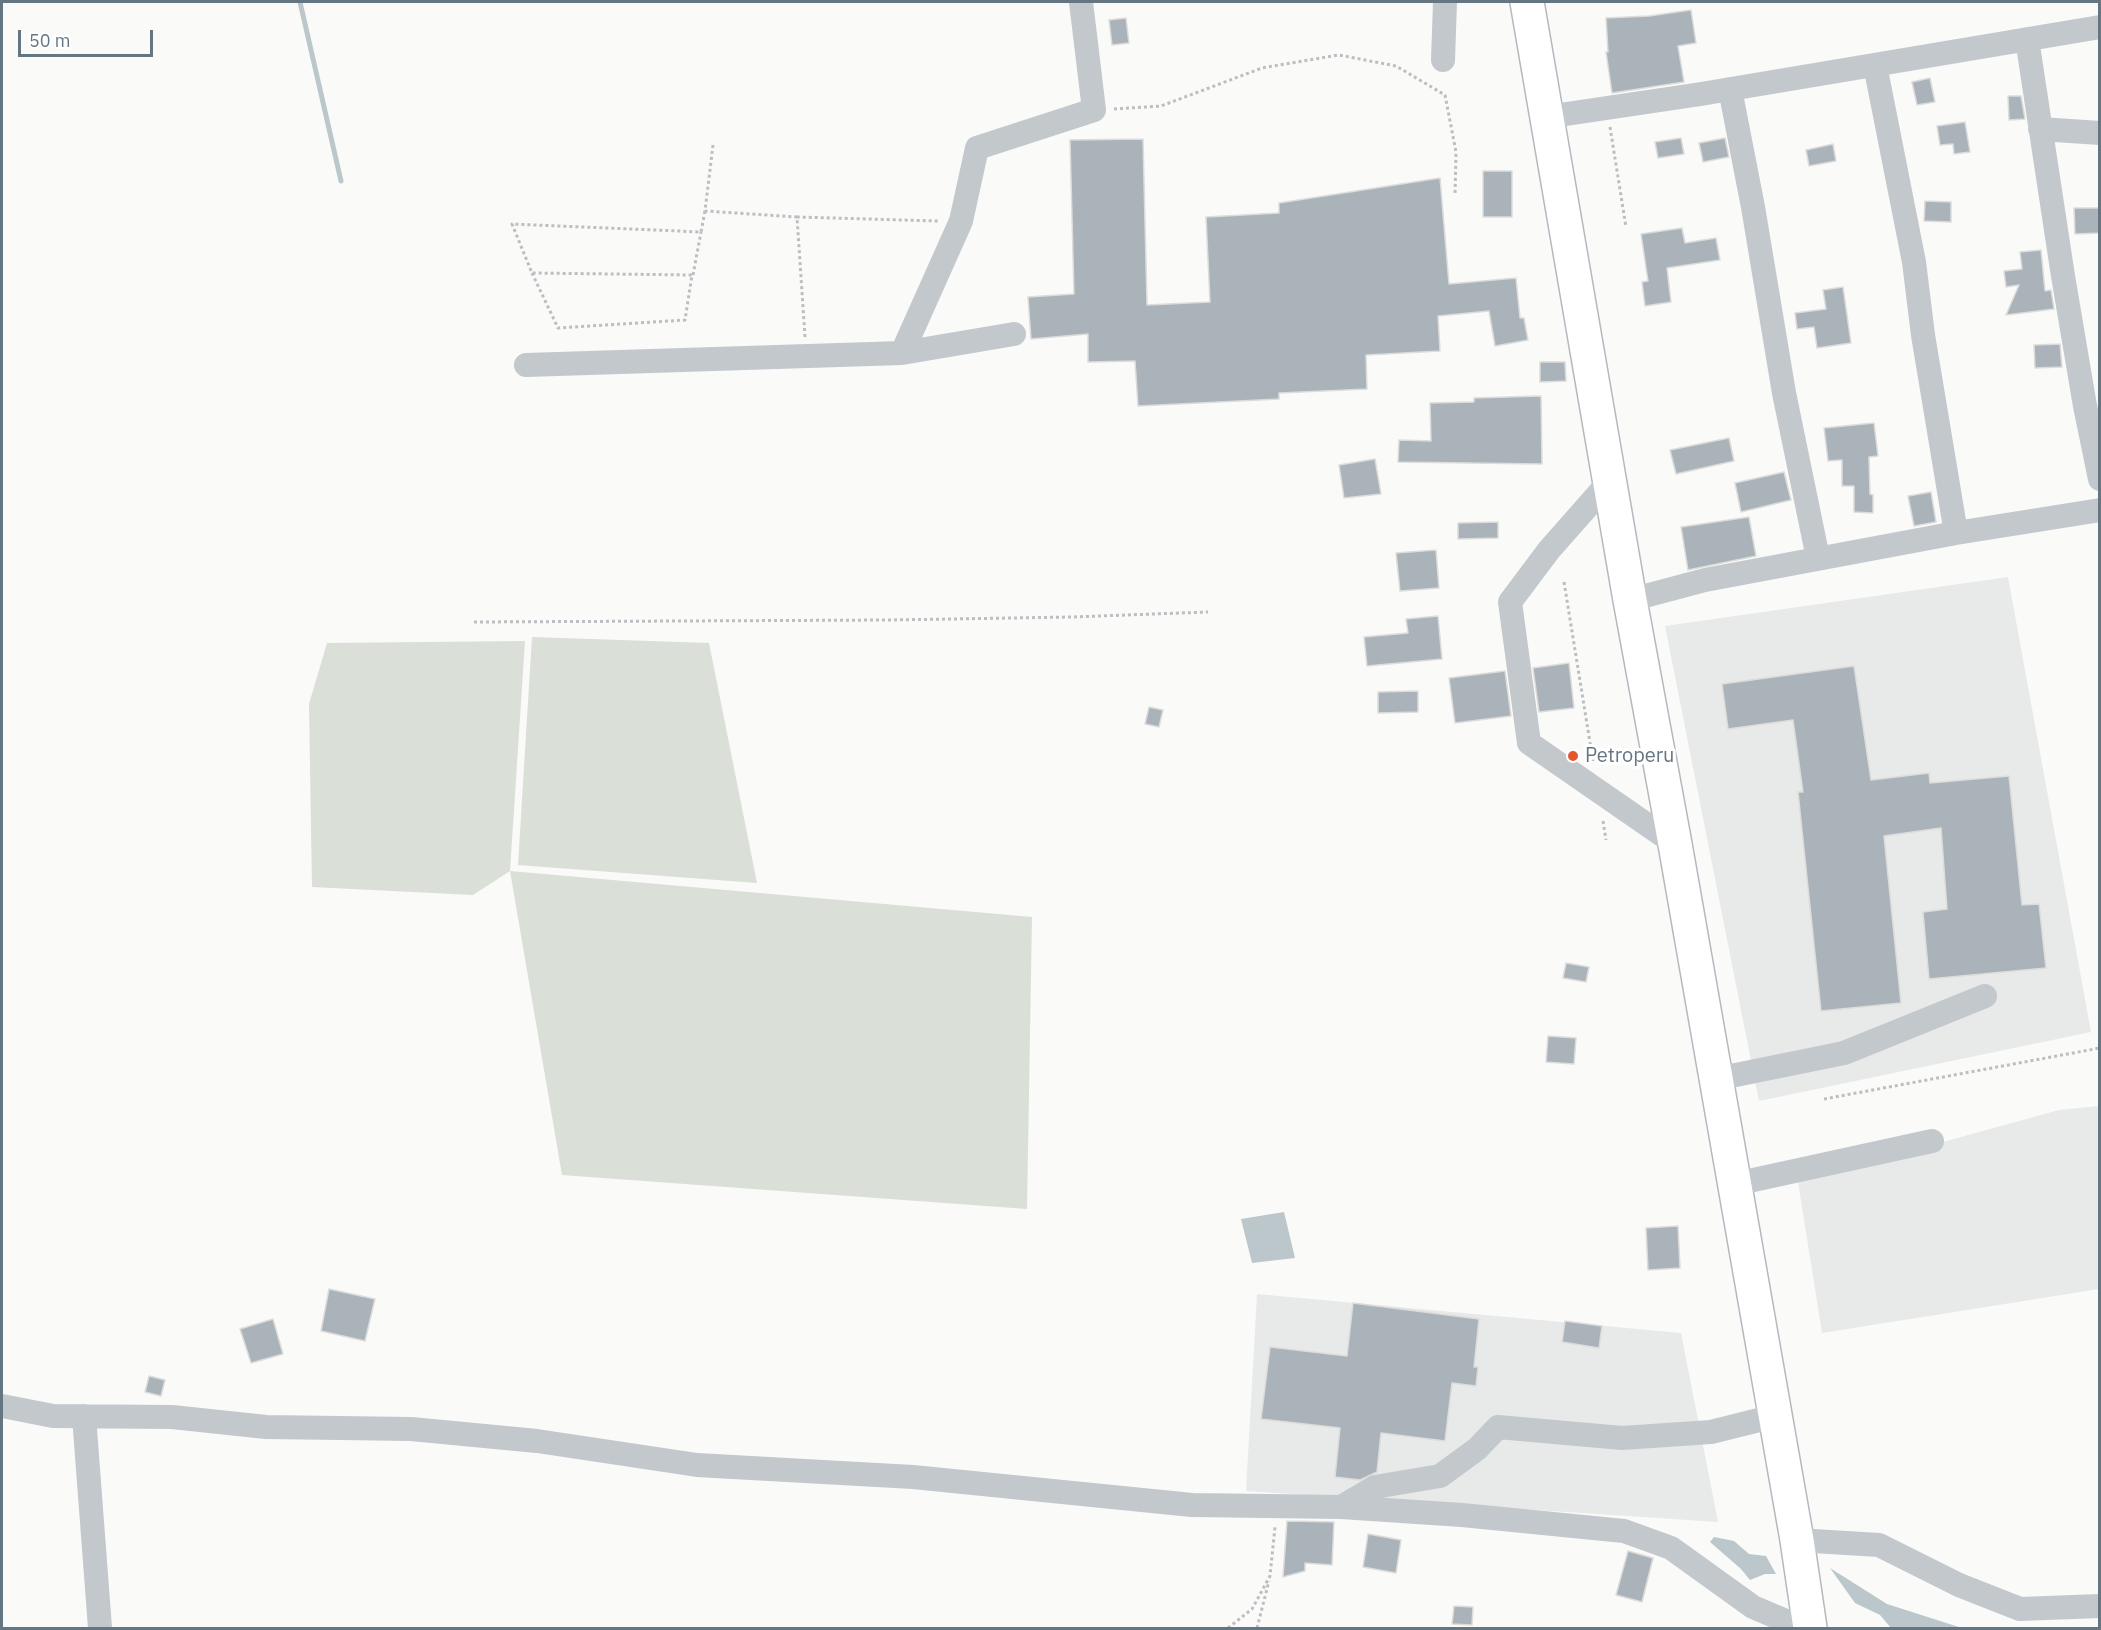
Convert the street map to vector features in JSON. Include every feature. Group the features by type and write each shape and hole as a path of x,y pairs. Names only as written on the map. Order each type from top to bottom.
{"highway":[{"path":"1527,2 1609,482 1676,844 1810,1626"}],"street":[{"path":"902,353 961,221 976,148 1094,110 1081,2"},
{"path":"1443,60 1445,2"},
{"path":"1546,117 1730,89 2100,27"},
{"path":"2027,39 2073,335 2100,479"},
{"path":"1875,65 1914,262 1923,335 1956,533"},
{"path":"1730,89 1753,207 1784,393 1818,558"},
{"path":"2040,129 2100,133"},
{"path":"526,364 902,353 1014,334"},
{"path":"1609,482 1549,550 1510,602 1529,743 1676,844"},
{"path":"1630,600 1705,580 1818,558 2100,510"},
{"path":"1716,1079 1844,1053 1984,996"},
{"path":"1735,1184 1932,1142"},
{"path":"2,1406 53,1416 172,1417 266,1427 411,1429 537,1441 697,1465 913,1477 1064,1494 1192,1505 1341,1507 1462,1515 1624,1531 1671,1548 1753,1607 1786,1621 1810,1626"},
{"path":"84,1416 100,1629"},
{"path":"1341,1507 1375,1486 1440,1476 1477,1449 1498,1427 1622,1438 1711,1432 1775,1416"},
{"path":"1797,1540 1879,1545 1959,1585 2020,1608 2100,1606"}],"path":[{"path":"1094,110 1161,106 1262,68 1339,55 1396,66 1445,95 1456,152 1455,195"},
{"path":"1606,108 1626,227"},
{"path":"701,232 512,224 558,328 685,320 705,211 713,145"},
{"path":"705,211 797,217 961,221"},
{"path":"797,217 807,356"},
{"path":"532,273 692,275"},
{"path":"1564,582 1606,840"},
{"path":"474,622 889,620 1208,612"},
{"path":"1824,1099 2100,1048"},
{"path":"1257,1629 1270,1576 1278,1507"},
{"path":"1228,1629 1252,1609 1270,1576"}],"shaded area":[{"path":"2008,577 2091,1032 1759,1101 1665,626"},
{"path":"532,637 709,643 757,883 518,865"},
{"path":"525,641 510,871 473,895 312,887 309,704 327,643"},
{"path":"510,871 1032,917 1027,1209 562,1175"},
{"path":"2099,1106 2099,1289 1822,1333 1798,1182 2059,1110"},
{"path":"1284,1212 1295,1258 1252,1263 1241,1219"},
{"path":"1257,1294 1681,1333 1718,1522 1246,1491"},
{"path":"1714,1537 1734,1541 1749,1554 1766,1556 1776,1574 1765,1574 1750,1580 1710,1542"},
{"path":"1830,1568 1887,1604 1962,1628 1891,1628 1880,1615 1855,1603"}],"building":[{"path":"1691,10 1696,43 1678,46 1684,82 1612,93 1606,52 1608,52 1606,18 1649,16"},
{"path":"1126,18 1129,43 1112,45 1109,20"},
{"path":"1930,78 1935,102 1917,105 1912,82"},
{"path":"2008,96 2021,96 2025,119 2009,120"},
{"path":"1965,122 1970,152 1954,154 1953,144 1940,145 1937,126"},
{"path":"1681,138 1684,154 1658,158 1655,142"},
{"path":"1725,138 1729,157 1703,162 1699,143"},
{"path":"1143,139 1147,305 1210,302 1206,217 1279,213 1279,203 1440,178 1449,284 1516,278 1520,318 1524,318 1528,340 1495,346 1489,311 1438,316 1440,351 1366,355 1367,389 1279,393 1279,399 1138,406 1135,361 1088,362 1088,334 1031,339 1028,297 1074,294 1070,140"},
{"path":"1833,144 1836,161 1809,166 1806,150"},
{"path":"1483,171 1512,171 1512,217 1483,217"},
{"path":"1925,201 1951,202 1951,222 1924,221"},
{"path":"2074,208 2100,208 2100,233 2075,234"},
{"path":"1682,228 1685,243 1716,238 1720,260 1667,268 1671,302 1645,306 1642,282 1648,281 1641,234"},
{"path":"2041,250 2045,291 2051,290 2054,309 2006,315 2019,285 2006,287 2004,271 2022,269 2020,252"},
{"path":"1843,287 1851,343 1817,348 1814,327 1797,329 1795,313 1826,309 1823,290"},
{"path":"2060,344 2062,367 2035,368 2034,345"},
{"path":"1540,362 1565,362 1566,381 1540,382"},
{"path":"1541,396 1542,464 1398,462 1399,440 1431,441 1430,403 1474,402 1474,398"},
{"path":"1874,423 1878,456 1869,457 1873,513 1854,512 1854,486 1842,486 1842,460 1828,461 1824,428"},
{"path":"1729,438 1734,461 1676,474 1670,450"},
{"path":"1375,459 1381,494 1344,498 1339,465"},
{"path":"1784,472 1791,500 1741,512 1735,483"},
{"path":"1931,492 1936,522 1914,526 1908,496"},
{"path":"1749,517 1756,556 1688,570 1681,527"},
{"path":"1498,522 1498,538 1458,539 1458,523"},
{"path":"1436,550 1439,588 1400,591 1396,553"},
{"path":"1438,616 1442,659 1367,666 1364,637 1408,633 1406,619"},
{"path":"1569,663 1574,708 1539,712 1533,668"},
{"path":"1854,666 1871,780 1929,773 1930,783 2009,776 2022,905 2039,904 2046,968 1929,979 1923,912 1947,909 1941,828 1884,836 1901,1003 1821,1011 1798,792 1803,792 1793,720 1728,729 1722,684"},
{"path":"1505,671 1511,716 1455,723 1449,678"},
{"path":"1418,691 1418,712 1378,713 1378,692"},
{"path":"1149,707 1163,710 1159,727 1145,724"},
{"path":"1566,963 1589,967 1586,982 1563,978"},
{"path":"1548,1036 1576,1038 1574,1064 1546,1062"},
{"path":"1678,1226 1680,1268 1648,1270 1646,1228"},
{"path":"329,1289 375,1299 365,1341 321,1331"},
{"path":"1353,1303 1479,1319 1474,1367 1478,1367 1476,1386 1452,1383 1445,1441 1381,1433 1377,1472 1360,1480 1335,1477 1340,1428 1261,1419 1270,1347 1347,1356"},
{"path":"273,1319 283,1354 251,1363 240,1329"},
{"path":"1565,1321 1602,1326 1599,1348 1562,1342"},
{"path":"149,1376 165,1380 161,1396 145,1392"},
{"path":"1287,1521 1334,1522 1332,1565 1305,1563 1305,1571 1283,1577"},
{"path":"1368,1534 1401,1540 1396,1573 1363,1567"},
{"path":"1628,1551 1653,1558 1642,1602 1616,1595"},
{"path":"1454,1606 1473,1607 1472,1625 1452,1624"}],"waterway":[{"path":"300,2 341,181"}],"place":[{"name":"Petroperu","path":"1573,756"}]}
